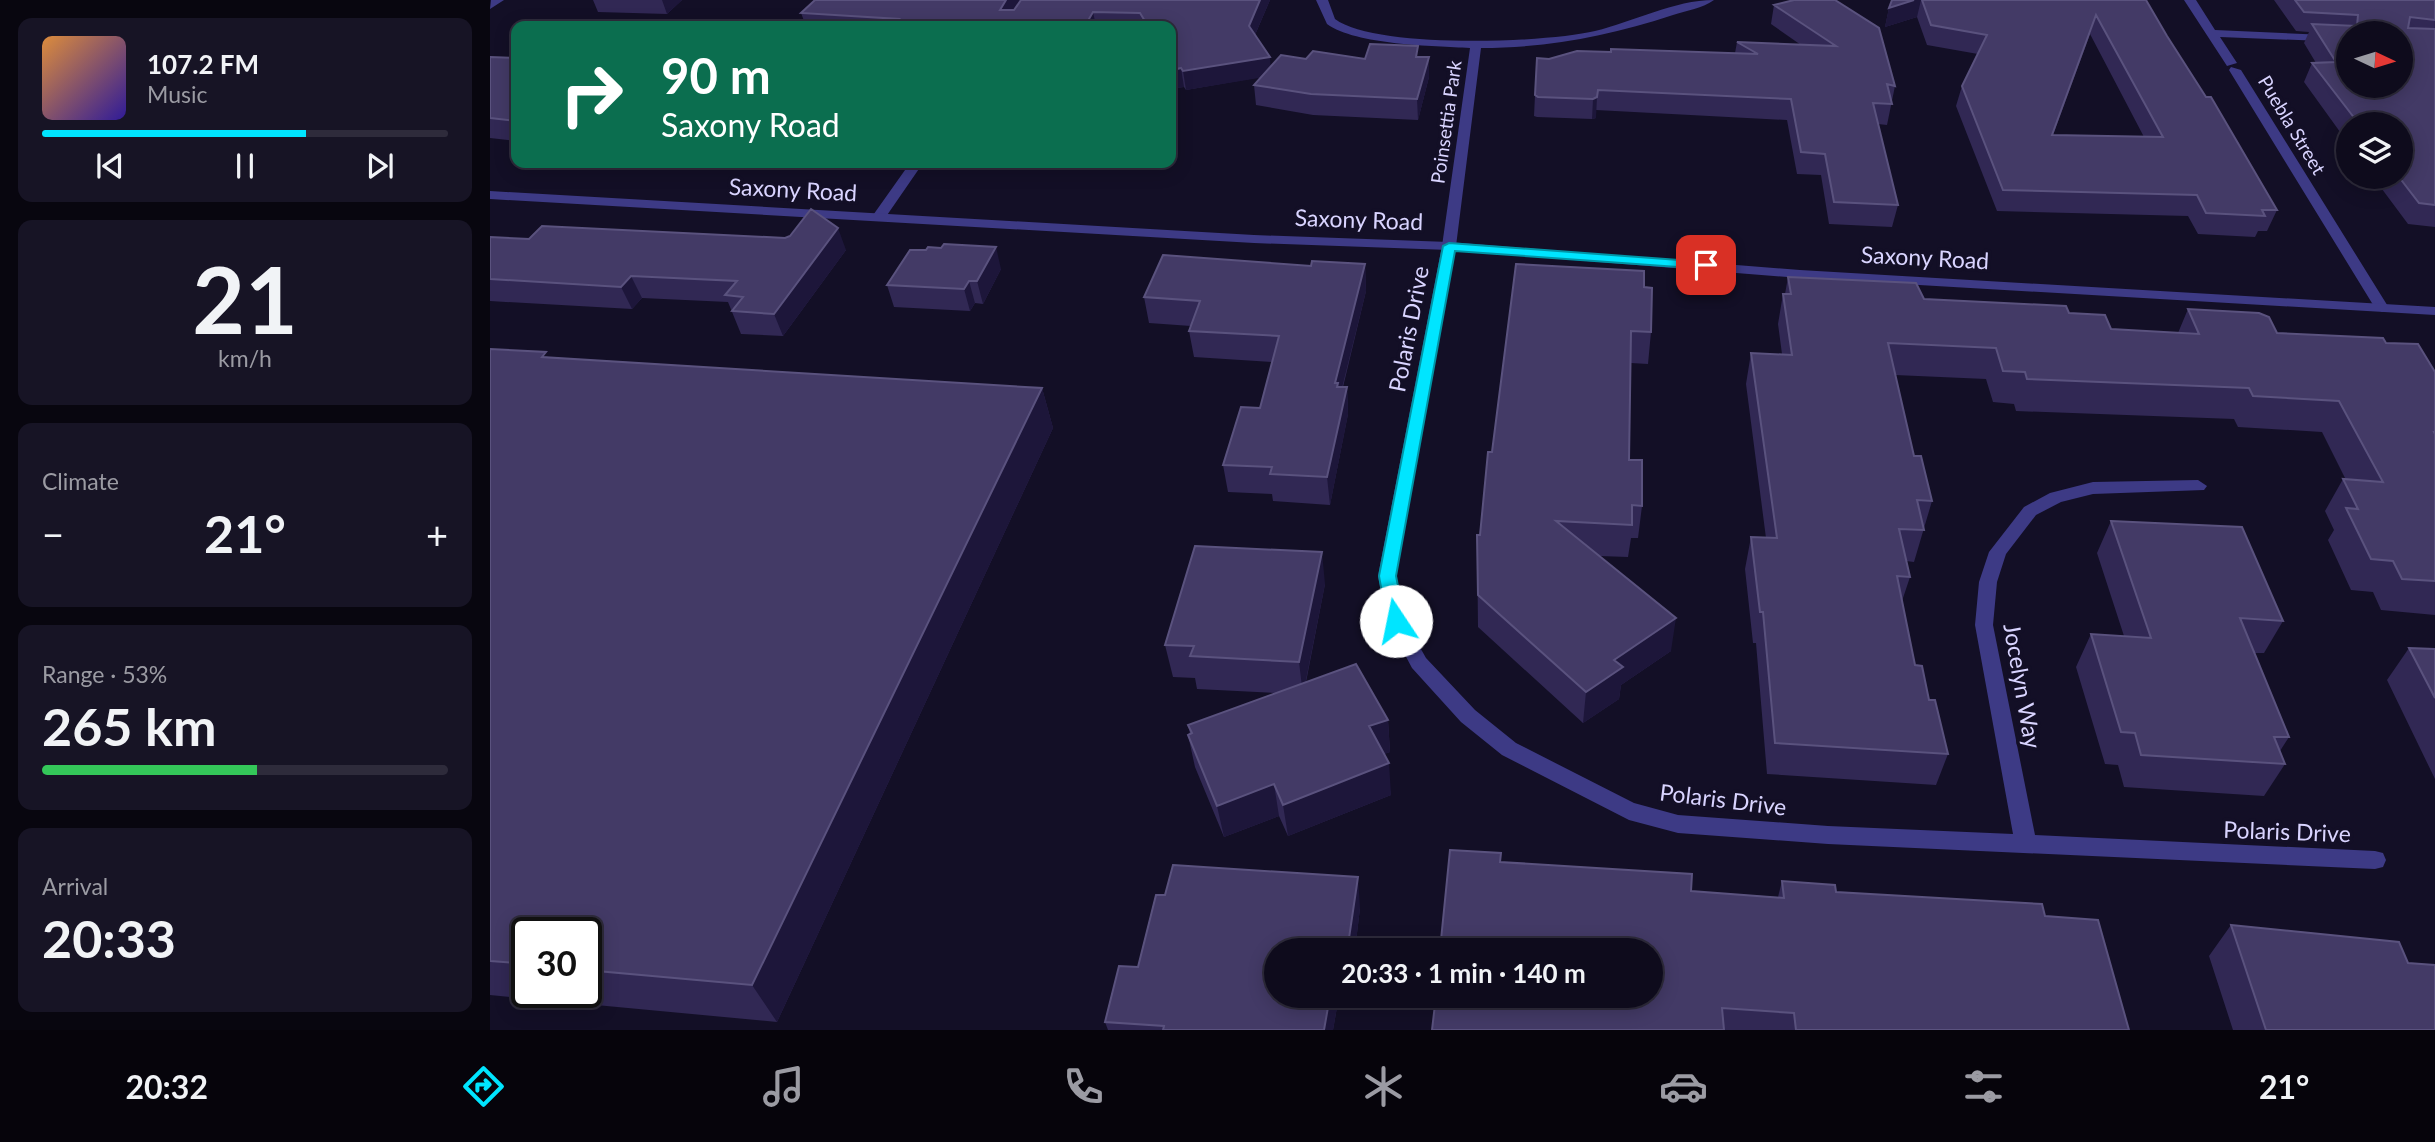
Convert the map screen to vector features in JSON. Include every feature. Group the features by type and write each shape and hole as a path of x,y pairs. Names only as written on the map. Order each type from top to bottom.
{"street":[{"path":"490,6 498,0"},
{"path":"1322,0 1327,17 1337,26 1369,34 1476,45 1552,43 1615,30 1708,0"},
{"name":"Puebla Street","path":"2190,0 2214,33 2382,308"},
{"path":"2214,33 2336,38"},
{"name":"Poinsettia Park","path":"1449,246 1476,45"},
{"path":"878,218 913,168"},
{"name":"Saxony Road","path":"490,195 878,218 1449,246 1813,274 2435,311"},
{"name":"Polaris Drive","path":"1449,246 1387,576 1396,621 1419,663 1468,716 1509,748 1629,811 1678,824 2026,845 2375,860"},
{"name":"Jocelyn Way","path":"2026,845 1984,625 1988,582 1998,552 2031,511 2056,497 2093,488 2198,486"}],"building":[{"path":"815,0 1006,0 1000,10 1014,10 1021,0 1260,0 1249,26 1270,57 1183,71 1181,68 1176,69 1176,21 1145,21 1140,13 1093,12 1088,21 897,21 899,19 801,13"},
{"path":"1794,0 1835,0 1879,28 1895,86 1887,84 1892,104 1873,103 1898,205 1834,202 1825,154 1801,152 1791,99 1598,90 1597,97 1593,99 1535,95 1537,58 1549,59 1577,51 1611,52 1611,49 1758,54 1737,42 1836,46 1774,5"},
{"path":"1892,0 1914,0 1889,8"},
{"path":"1922,0 2146,0 2206,97 2211,97 2277,210 2262,210 2265,216 2206,213 2197,195 2003,190 1962,86 1987,35 1931,25","holes":["2096,15 2163,137 2052,135"]},
{"path":"2295,0 2435,0 2435,20 2410,17 2409,21 2357,21 2358,15 2304,12"},
{"path":"2312,24 2336,25 2336,62"},
{"path":"2413,28 2435,29 2435,205 2419,203 2408,189 2413,189 2413,112 2350,112 2339,98 2413,98"},
{"path":"1370,44 1418,46 1416,57 1429,57 1417,99 1311,94 1254,85 1281,55 1306,59 1313,51 1365,59"},
{"path":"490,57 511,58 511,120 490,118"},
{"path":"2336,62 2336,94 2312,63"},
{"path":"811,209 838,228 774,314 732,311 743,297 725,295 737,281 631,276 621,287 490,279 490,237 529,239 542,226 785,238 790,236"},
{"path":"944,244 996,247 977,281 969,281 964,289 887,285 910,250 941,248"},
{"path":"1163,255 1311,266 1312,261 1365,264 1335,383 1338,383 1337,387 1347,387 1327,477 1270,474 1272,467 1223,465 1241,407 1260,408 1279,336 1189,331 1200,301 1144,297"},
{"path":"1516,264 1644,271 1644,287 1652,288 1651,332 1631,331 1629,460 1642,460 1642,506 1632,505 1632,525 1556,521 1676,618 1614,660 1623,667 1586,692 1478,595 1477,535 1480,535 1488,452 1492,452"},
{"path":"1788,277 1916,283 1924,299 2066,306 2069,313 2105,315 2111,329 2199,334 2188,309 2259,313 2269,317 2277,333 2383,338 2386,343 2418,344 2435,372 2435,581 2402,579 2393,561 2371,559 2346,508 2358,509 2343,479 2383,482 2339,401 2253,396 2249,388 2027,379 2025,372 2003,371 1996,348 1888,343 1914,456 1921,456 1932,501 1917,500 1924,530 1899,529 1910,577 1897,576 1915,665 1922,666 1929,700 1935,700 1948,754 1775,743 1763,612 1760,612 1751,537 1777,538 1751,353 1792,355 1783,294 1791,294"},
{"path":"490,349 546,352 542,357 1042,388 752,985 602,971 602,917 511,917 511,963 490,961"},
{"path":"2111,521 2242,527 2283,621 2240,618 2289,737 2274,737 2285,764 2141,755 2135,733 2121,732 2091,634 2151,638"},
{"path":"1195,546 1322,552 1299,662 1190,656 1194,646 1165,645"},
{"path":"2409,648 2435,649 2435,698"},
{"path":"1356,664 1388,720 1369,726 1389,763 1283,805 1274,784 1217,806 1188,735 1192,733 1188,725"},
{"path":"1450,850 1501,853 1500,862 1692,874 1691,891 1784,898 1782,881 1835,885 1836,892 2042,904 2045,916 2098,920 2129,1030 1796,1030 1794,1013 1722,1008 1724,1030 1432,1030 1435,1008 1663,1008 1663,938 1441,938"},
{"path":"1173,865 1358,877 1349,938 1264,938 1264,1008 1328,1008 1324,1030 1163,1030 1164,1026 1105,1022 1119,966 1138,967 1156,895 1165,895"},
{"path":"2231,925 2399,942 2408,963 2435,965 2435,1030 2266,1030"}],"route":[{"path":"1396,621 1387,576 1449,246 1706,265"}]}
